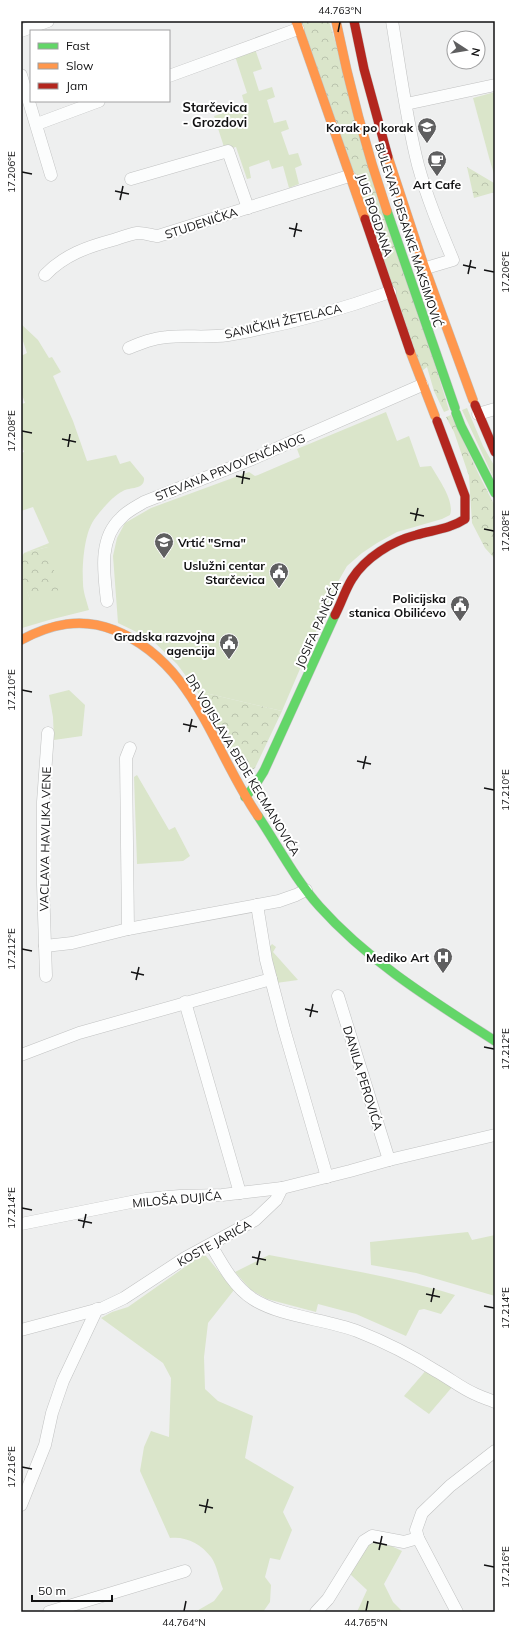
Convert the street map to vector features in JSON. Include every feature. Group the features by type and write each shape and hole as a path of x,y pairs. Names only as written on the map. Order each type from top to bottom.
{"street":[{"path":"21,30 48,21"},
{"name":"BULEVAR DESANKE MAKSIMOVIĆ","path":"336,21 345,64 377,182 461,426 495,492"},
{"name":"BULEVAR DESANKE MAKSIMOVIĆ","path":"354,21 359,49 376,115 406,211 475,406 495,452"},
{"path":"392,21 406,104 419,167 433,209 454,260 426,268"},
{"path":"170,76 297,25"},
{"name":"JUG BOGDANA","path":"297,25 422,386 465,496 466,519"},
{"path":"21,75 52,175"},
{"path":"406,104 495,85"},
{"path":"36,124 96,102"},
{"name":"STUDENIČKA","path":"131,179 228,151 248,208"},
{"name":"STUDENIČKA","path":"45,275 53,266 70,255 98,244 138,233 158,236 349,176"},
{"name":"SANIČKIH ŽETELACA","path":"129,348 146,341 167,337 204,337 251,331 332,311 390,292"},
{"name":"STEVANA PRVOVENČANOG","path":"107,601 103,560 106,547 116,524 130,510 144,502 250,460 422,386"},
{"path":"475,406 495,409"},
{"name":"JOSIFA PANČIĆA","path":"245,797 254,787 264,771 352,578 364,564 384,547 416,534 461,523 466,519"},
{"name":"DR VOJISLAVA ĐEDE KECMANOVIĆA","path":"21,640 35,632 58,624 88,623 99,624 129,636 148,648 173,671 192,700 245,797 306,890 331,918 384,966 495,1041"},
{"name":"VACLAVA HAVLIKA VENE","path":"46,976 43,884 44,802 48,733"},
{"path":"128,929 126,758 130,748"},
{"path":"45,946 72,943 128,929 279,901 306,890"},
{"path":"257,905 270,979 327,1177"},
{"path":"21,1055 79,1033 270,979"},
{"name":"DANILA PEROVIĆA","path":"338,996 389,1160"},
{"name":"MILOŠA DUJIĆA","path":"186,1002 240,1193"},
{"path":"282,1188 389,1160 495,1135"},
{"name":"MILOŠA DUJIĆA","path":"21,1224 146,1199 180,1196 201,1197 282,1188"},
{"name":"KOSTE JARIĆA","path":"21,1330 97,1309 124,1298 185,1258 255,1220 276,1200 282,1188"},
{"path":"211,1245 228,1273 242,1290 258,1302 280,1310 342,1326 377,1339 436,1371 460,1387 495,1402"},
{"path":"21,1505 45,1445 52,1413 63,1381 97,1309"},
{"path":"457,1612 418,1538 416,1530 422,1513 450,1486 495,1451"},
{"path":"316,1612 328,1598 364,1541 372,1536 404,1542 418,1538"},
{"path":"49,1612 185,1571"}],"green space":[{"path":"301,21 329,21 449,410 444,412 434,391 427,367 422,371"},
{"path":"255,49 262,69 253,72 259,91 272,87 275,97 267,100 274,123 286,120 289,129 281,132 289,155 298,153 302,165 295,168 299,184 289,188 283,166 272,169 269,160 249,167 251,178 247,179 236,147 225,150 214,116 245,106 242,95 247,93 235,56"},
{"path":"495,92 495,177 473,98"},
{"path":"467,167 494,183 495,192 474,198"},
{"path":"21,324 38,340 49,358 52,357 61,372 53,376 73,421 87,461 116,455 120,464 130,461 144,478 142,485 123,491 112,499 92,523 86,539 83,576 84,590 89,610 22,628 21,571 30,600 48,547 24,553 49,543 33,507 21,511 21,453 24,452 21,444 21,404 25,403 21,392 21,356 27,353 21,335"},
{"path":"467,408 483,446 495,467 495,481 462,410"},
{"path":"386,412 397,441 409,436 420,467 431,466 448,497 451,509 450,515 442,519 397,532 362,553 347,566 335,587 282,711 197,691 177,664 151,639 118,623 113,556 117,538 125,523 151,508 249,472 255,476 258,475 300,457 297,449"},
{"path":"451,415 495,506 495,559 485,548 472,523 469,476 454,432 446,417"},
{"path":"48,547 59,590 30,600 22,576 22,558 24,553"},
{"path":"69,690 85,705 82,736 54,740 53,717 49,695"},
{"path":"197,691 282,711 255,768 248,772 241,771"},
{"path":"137,775 169,830 175,827 190,856 183,861 137,864 134,777"},
{"path":"272,944 276,947 273,952 298,980 276,983 268,949"},
{"path":"468,1232 472,1240 495,1235 495,1296 416,1273 371,1265 370,1242"},
{"path":"202,1255 206,1256 234,1290 208,1323 204,1357 205,1389 218,1401 253,1416 245,1458 294,1487 283,1512 292,1530 280,1560 270,1558 265,1577 271,1585 270,1602 263,1612 195,1612 214,1601 223,1589 215,1564 203,1548 193,1542 182,1538 170,1538 140,1471 144,1447 151,1431 169,1437 171,1378 163,1363 101,1318 112,1312 128,1307"},
{"path":"269,1255 386,1277 455,1295 441,1314 424,1309 419,1310 406,1336 356,1314 318,1304 316,1312 267,1299 251,1290 235,1272"},
{"path":"428,1368 453,1386 429,1414 404,1396"},
{"path":"375,1542 383,1542 402,1551 384,1584 393,1602 403,1612 357,1612 367,1590 350,1574 367,1545"}],"traffic: fast":[{"path":"387,211 455,408"},
{"path":"456,413 461,426 495,493"},
{"path":"245,797 254,787 264,771 335,615"},
{"path":"258,816 302,885 310,896 338,926 402,980 495,1041"}],"traffic: slow":[{"path":"296,21 365,219"},
{"path":"336,21 358,117 387,211"},
{"path":"388,157 422,260 473,400"},
{"path":"410,351 435,416"},
{"path":"21,640 32,634 55,626 78,623 102,626 114,630 142,645 164,663 183,686 200,711 242,791 258,816"}],"traffic: jam":[{"path":"354,21 364,69 388,157"},
{"path":"365,219 410,351"},
{"path":"475,405 495,452"},
{"path":"335,615 347,588 357,571 380,551 398,541 447,527 465,519 465,496 437,421"}],"place":[{"name":"Korak po korak","path":"427,144"},
{"name":"Art Cafe","path":"437,177"},
{"name":"Vrtić \"Srna\"","path":"164,559"},
{"name":"Uslužni centar Starčevica","path":"279,589"},
{"name":"Policijska stanica Obilićevo","path":"460,622"},
{"name":"Gradska razvojna agencija","path":"229,660"},
{"name":"Mediko Art","path":"443,974"}],"district":[{"name":"Starčevica - Grozdovi","path":"215,114"}]}
